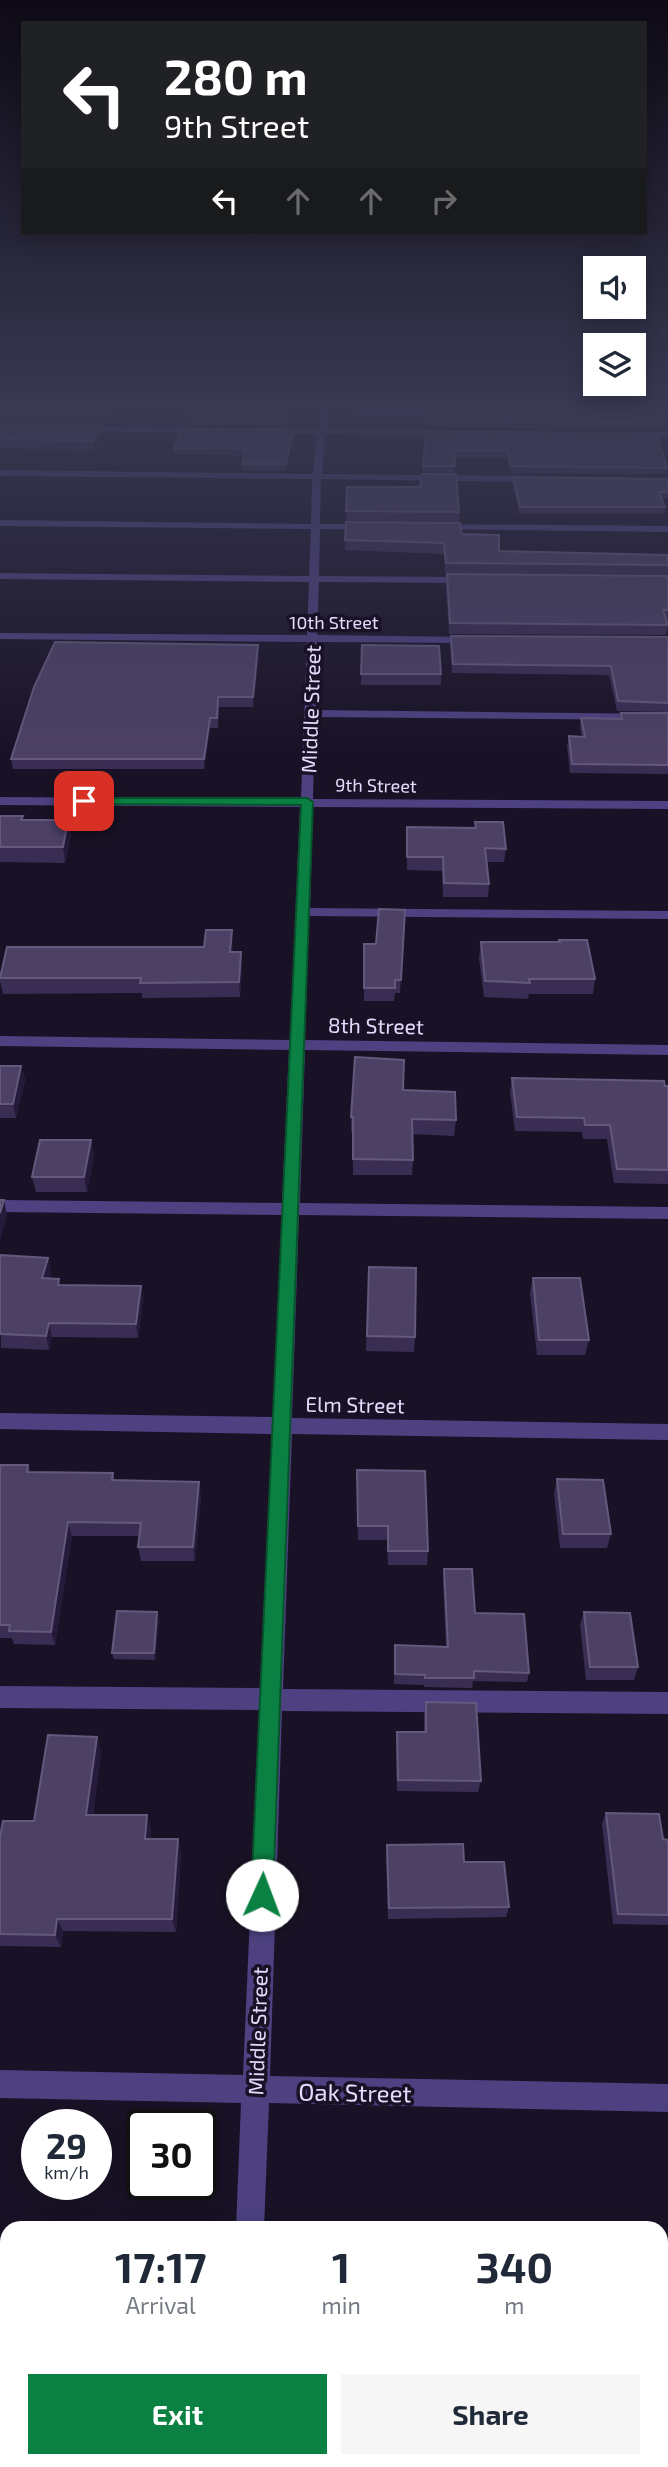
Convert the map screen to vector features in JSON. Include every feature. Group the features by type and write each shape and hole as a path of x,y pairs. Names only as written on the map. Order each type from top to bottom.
{"street":[{"name":"Middle Street","path":"250,2221 316,522"},
{"path":"0,523 384,527"},
{"path":"424,527 668,529"},
{"path":"0,576 477,580"},
{"name":"10th Street","path":"0,636 490,640"},
{"path":"310,713 668,717"},
{"name":"9th Street","path":"0,801 668,805"},
{"path":"302,912 668,915"},
{"name":"8th Street","path":"0,1041 668,1050"},
{"path":"0,1206 668,1213"},
{"name":"Elm Street","path":"0,1421 668,1432"},
{"path":"0,1697 668,1703"},
{"name":"Oak Street","path":"0,2084 668,2098"}],"building":[{"path":"346,522 460,523 462,534 499,535 499,551 668,555 668,565 446,563 444,543 345,540"},
{"path":"447,574 668,576 668,610 663,610 668,625 450,623"},
{"path":"451,636 668,637 668,703 618,701 611,666 453,664"},
{"path":"55,642 258,645 253,697 218,697 217,718 210,718 204,759 11,759 34,687"},
{"path":"362,645 439,646 441,674 361,674"},
{"path":"621,713 668,713 668,765 572,764 569,736 585,737 581,718 622,719"},
{"path":"0,816 23,816 21,820 68,820 63,847 0,847"},
{"path":"475,822 503,822 506,849 485,848 489,884 444,883 443,857 407,857 407,827 476,828"},
{"path":"379,909 405,910 401,980 395,980 395,988 364,988 364,944 376,944"},
{"path":"206,930 232,930 230,952 241,952 239,982 140,983 141,978 0,978 7,947 204,947"},
{"path":"559,940 587,940 595,979 529,979 530,983 485,981 481,942 560,942"},
{"path":"355,1057 404,1060 403,1090 455,1092 456,1120 412,1119 413,1160 353,1159 351,1117"},
{"path":"0,1066 21,1066 13,1104 0,1104"},
{"path":"512,1078 664,1081 665,1086 668,1086 668,1170 617,1169 610,1125 585,1125 584,1118 517,1117"},
{"path":"40,1140 91,1140 84,1177 32,1177"},
{"path":"0,1255 48,1258 42,1278 59,1279 58,1285 141,1286 136,1324 49,1323 46,1336 0,1334"},
{"path":"369,1267 416,1268 415,1337 367,1336"},
{"path":"533,1278 580,1278 589,1340 539,1340"},
{"path":"0,1465 28,1465 27,1472 113,1473 112,1480 199,1482 193,1547 138,1547 141,1523 68,1522 51,1632 9,1631 10,1625 0,1625"},
{"path":"357,1470 425,1471 428,1551 388,1551 388,1526 358,1526"},
{"path":"557,1479 603,1480 611,1534 563,1534"},
{"path":"444,1569 472,1569 475,1613 524,1614 529,1673 474,1671 474,1678 425,1678 425,1675 395,1674 395,1645 448,1647"},
{"path":"117,1611 157,1612 154,1653 112,1653"},
{"path":"584,1612 630,1613 638,1667 590,1667"},
{"path":"426,1702 476,1703 481,1781 398,1780 397,1732 426,1732"},
{"path":"48,1735 97,1737 86,1815 147,1815 145,1839 178,1839 172,1919 57,1919 55,1935 0,1934 0,1837 3,1821 34,1821"},
{"path":"606,1813 659,1814 663,1839 668,1840 668,1915 618,1914"},
{"path":"463,1844 464,1862 504,1862 509,1907 389,1908 387,1845"}],"route":[{"path":"84,801 307,802 262,1895"}]}
